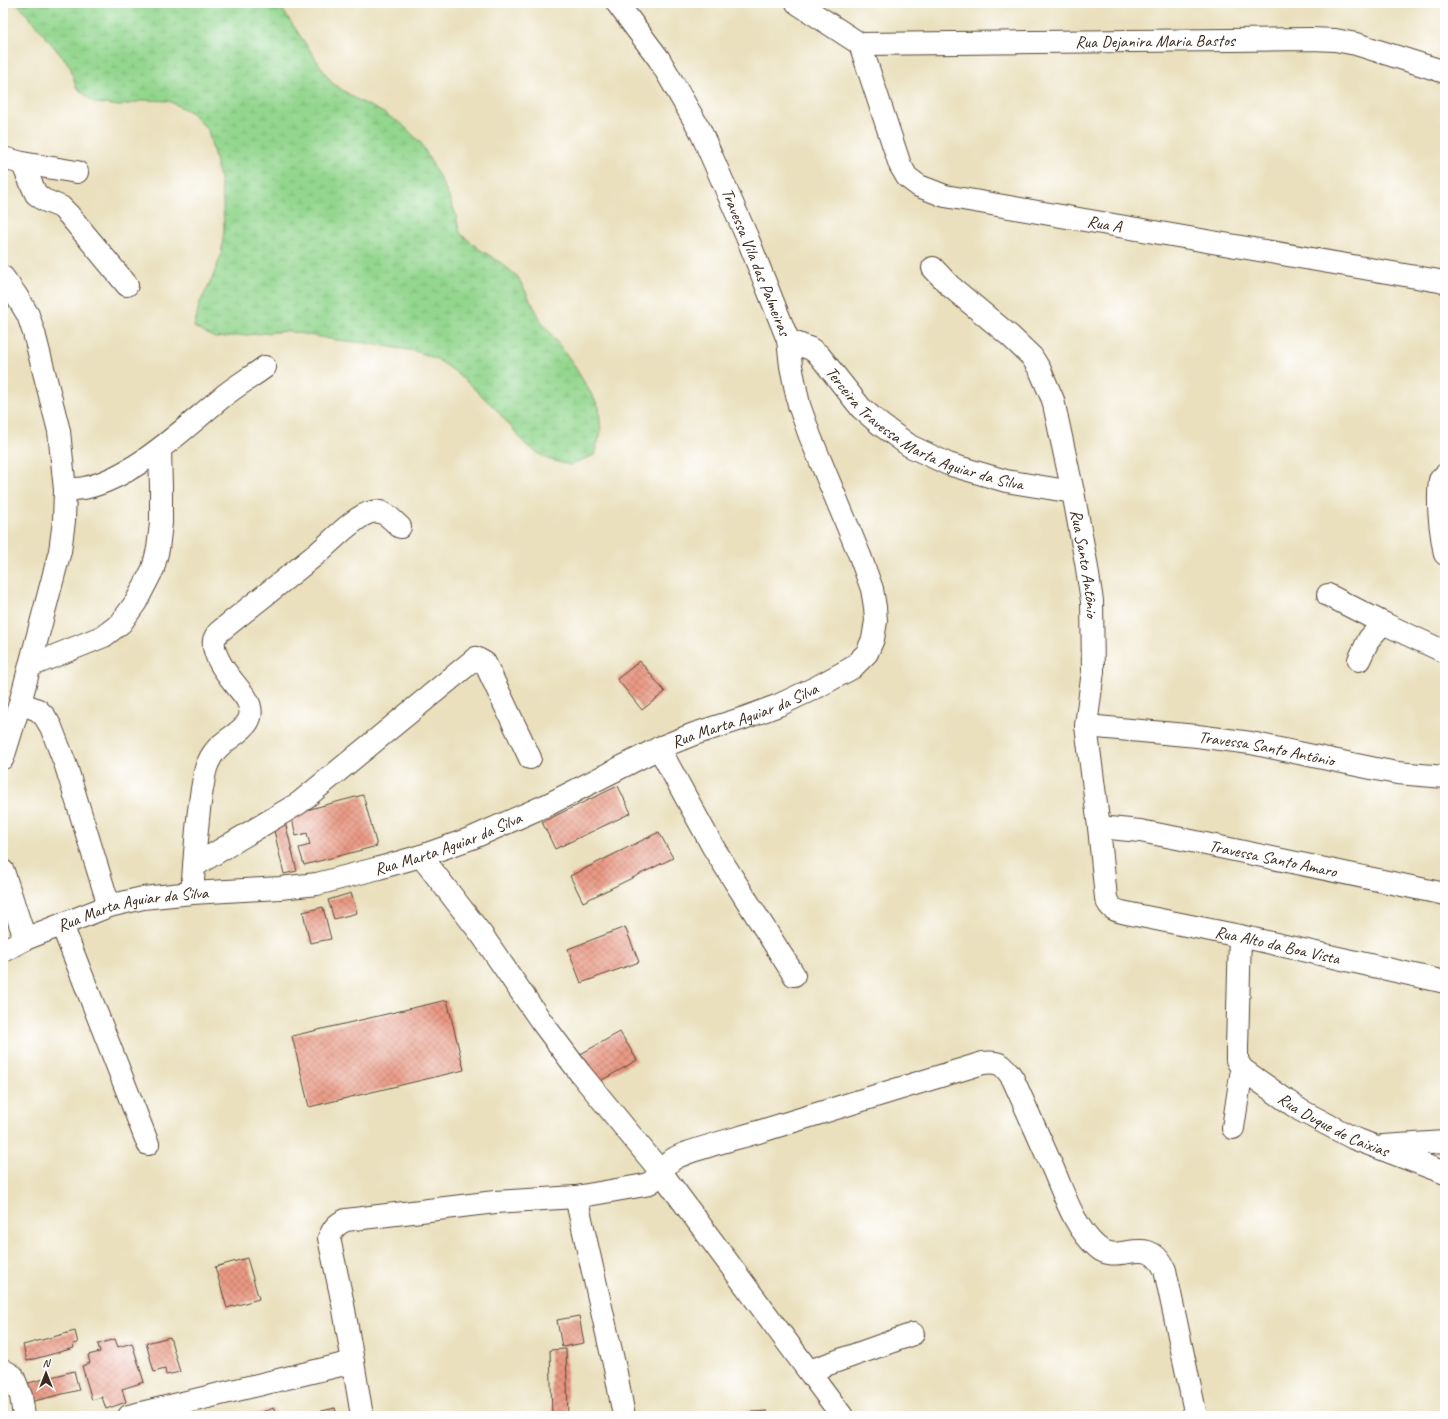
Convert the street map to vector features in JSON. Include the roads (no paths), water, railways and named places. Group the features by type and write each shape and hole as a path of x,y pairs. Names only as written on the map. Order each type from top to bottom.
{"street":[{"name":"Travessa Vila das Palmeiras","path":"617,3 659,59 700,130 747,237 788,340 791,366 799,405 810,436 860,556 872,589 876,621 873,638 867,653"},
{"path":"797,3 860,44"},
{"name":"Rua Dejanira Maria Bastos","path":"860,44 1311,39 1335,40 1356,44 1445,72"},
{"name":"Rua A","path":"860,44 900,165 907,177 919,186 945,196 1445,282"},
{"path":"12,161 77,172"},
{"path":"12,161 36,194 44,200 61,207 65,211 127,285"},
{"name":"Rua Santo Antônio","path":"933,268 950,286 1010,336 1032,357 1040,370 1053,400 1073,492 1086,562 1093,620 1093,670 1086,726 1099,827 1106,898 1110,908"},
{"path":"3,277 28,315 34,333 59,431 65,490 64,521 60,551 20,703 3,758"},
{"name":"Terceira Travessa Marta Aguiar da Silva","path":"788,340 811,349 819,355 861,408 910,446 948,464 1006,481 1073,492"},
{"path":"65,490 83,488 101,483 118,475 160,449 222,397 265,367"},
{"path":"30,666 104,636 121,623 136,602 153,569 158,549 161,522 160,449"},
{"path":"1445,475 1440,480 1438,514 1445,554"},
{"path":"192,893 199,805 206,767 211,756 219,746 247,725 250,719 251,711 246,698 217,659 214,649 214,639 218,632 355,522 371,512 378,511 385,514 400,528"},
{"path":"1328,595 1445,652"},
{"path":"1359,660 1369,639 1383,623"},
{"name":"Rua Marta Aguiar da Silva","path":"3,951 25,940 109,906 143,898 317,884 421,856 472,838 549,804 659,748 694,734 744,718 792,699 852,668 867,653"},
{"path":"194,866 299,803 476,658 485,663 530,758"},
{"path":"20,703 38,710 45,717 51,727 66,766 109,906"},
{"name":"Travessa Santo Antônio","path":"1086,726 1197,736 1251,743 1397,773 1445,777"},
{"path":"659,748 713,847 794,975"},
{"name":"Travessa Santo Amaro","path":"1099,827 1140,831 1177,838 1445,894"},
{"path":"421,856 475,925 541,1021 580,1073 661,1172 842,1416"},
{"path":"3,871 25,940"},
{"name":"Rua Alto da Boa Vista","path":"1110,908 1131,914 1240,936 1445,982"},
{"path":"62,925 148,1144"},
{"path":"1233,1128 1240,1063 1240,936"},
{"path":"362,1416 344,1312 329,1238 338,1223 346,1220 495,1202 576,1197 645,1185 652,1182 672,1160 719,1142 768,1129 983,1063 992,1062 998,1063 1005,1067 1013,1079 1076,1220 1095,1246 1101,1251 1109,1253 1122,1253 1140,1250 1150,1252 1157,1257 1162,1264 1165,1270 1196,1416"},
{"name":"Rua Duque de Caixias","path":"1240,1063 1300,1110 1353,1138 1445,1173"},
{"path":"1376,1146 1445,1142"},
{"path":"576,1197 616,1373 624,1416"},
{"path":"808,1371 913,1334"},
{"path":"129,1416 353,1362"},
{"path":"3,1370 13,1376 21,1396 24,1416"}]}
